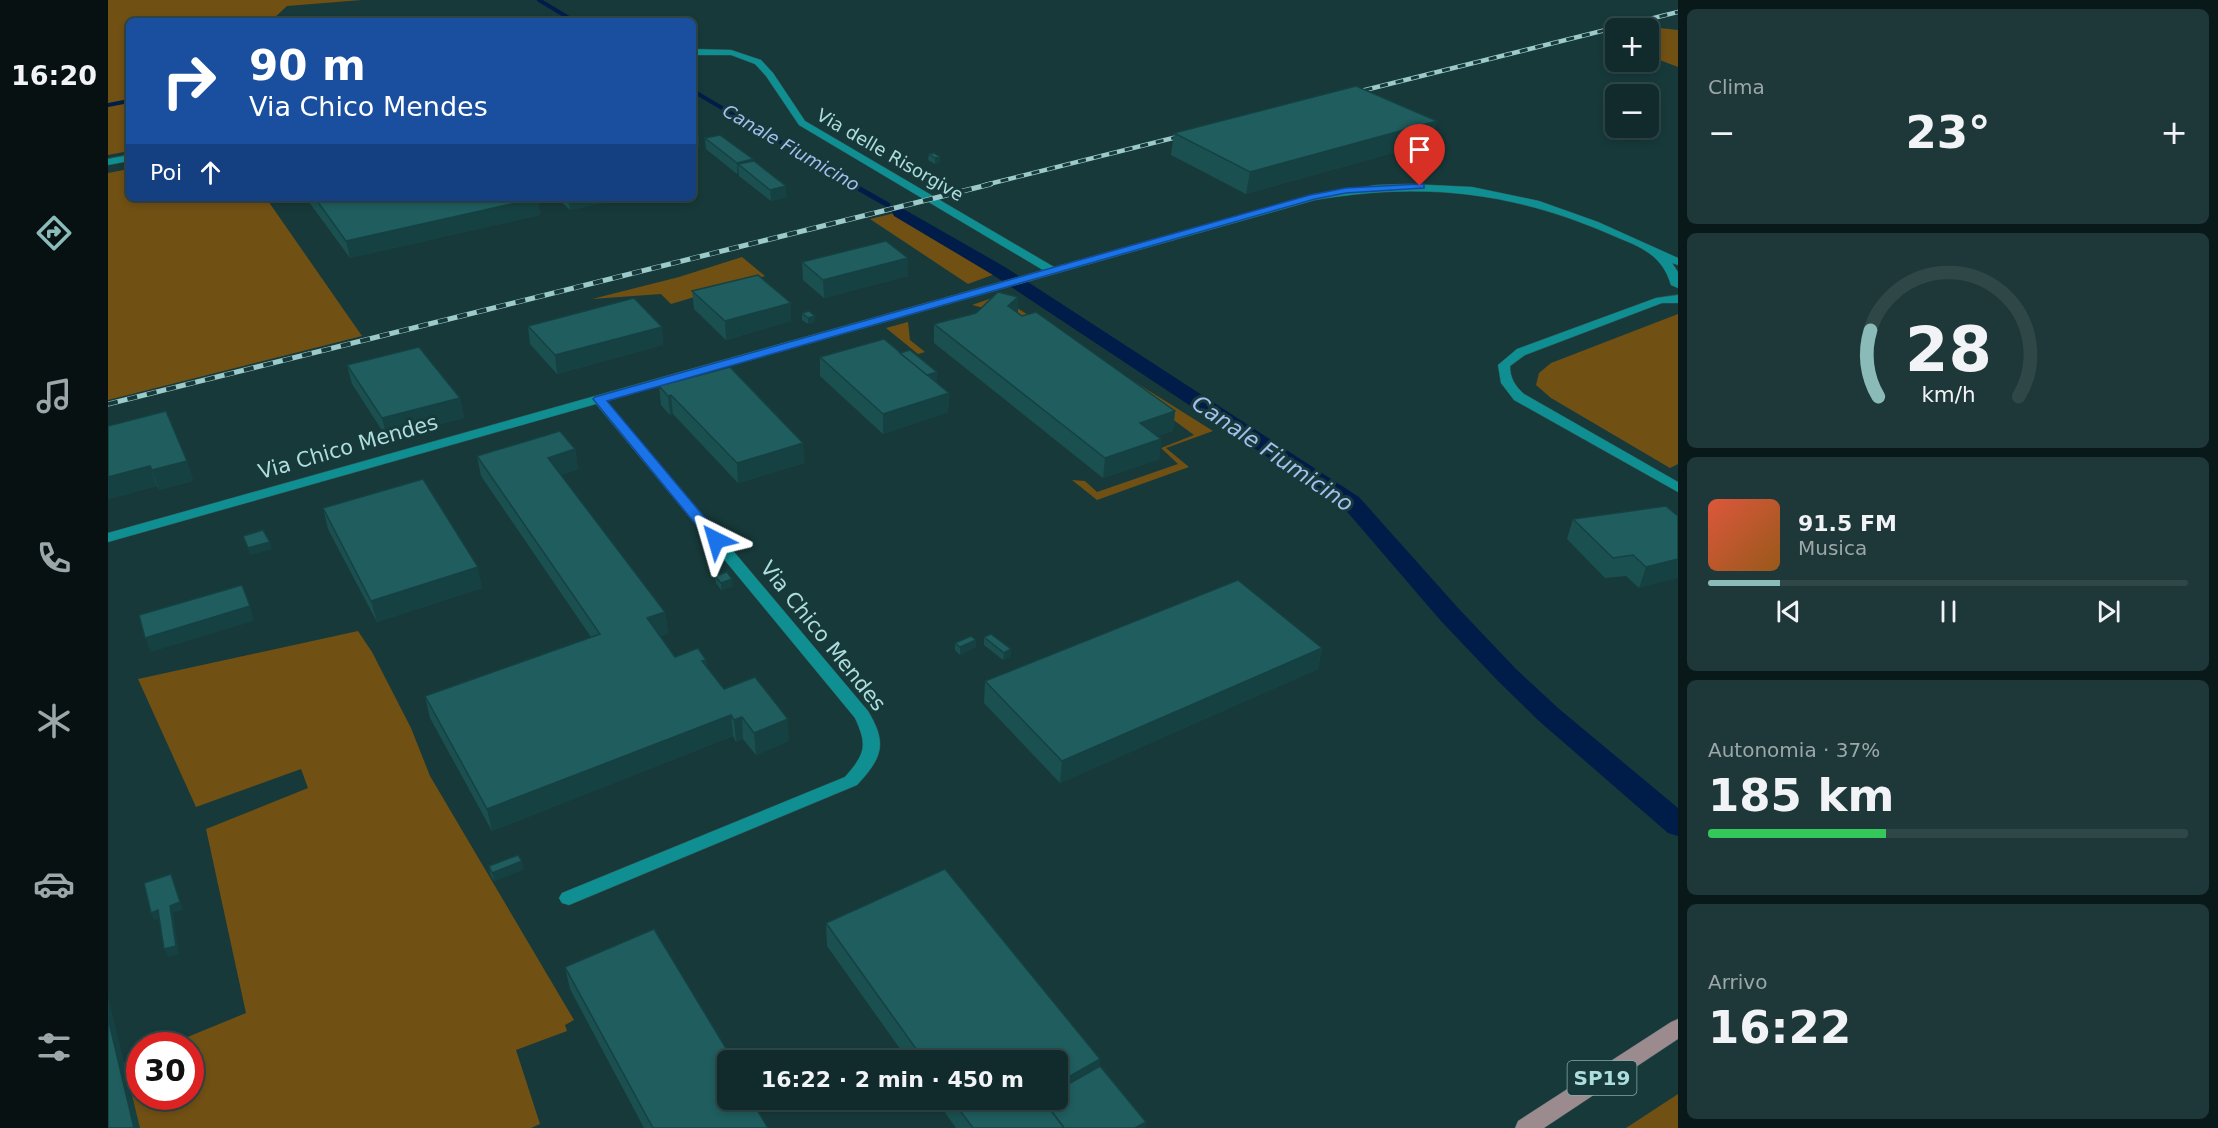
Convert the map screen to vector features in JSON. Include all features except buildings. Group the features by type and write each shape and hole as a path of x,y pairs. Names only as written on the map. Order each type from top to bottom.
{"main road":[{"name":"SP19","path":"1526,1128 1678,1028"}],"street":[{"name":"Via delle Risorgive","path":"696,52 735,54 758,62 765,68 793,114 802,123 1052,271"},
{"path":"108,162 126,159"},
{"name":"Via Chico Mendes","path":"108,538 1314,197 1346,190 1390,187 1458,189 1530,203 1564,212 1678,262"},
{"path":"1660,254 1678,256"},
{"path":"1660,254 1674,275 1677,285 1660,300"},
{"path":"1678,298 1660,300 1521,352 1504,365 1503,373 1510,389 1519,397 1678,488"},
{"name":"Via Chico Mendes","path":"569,898 851,781 870,762 874,737 862,716 599,399"}],"shaded area":[{"path":"108,0 362,0 287,6 274,18 126,18 126,152 108,155"},
{"path":"1659,28 1678,30 1678,67 1659,60"},
{"path":"126,170 126,201 268,201 362,336 108,400 108,173"},
{"path":"895,213 995,274 968,284 870,219"},
{"path":"742,257 765,276 671,304 661,294 592,299 679,277"},
{"path":"998,296 1213,431 1166,448 1189,467 1097,500 1072,480 1085,481 1097,492 1178,464 1161,448 1194,435 1153,405 996,311 972,305"},
{"path":"1678,314 1678,464 1670,468 1551,398 1536,385 1539,373 1551,363"},
{"path":"908,322 910,340 925,352 918,354 886,328"},
{"path":"358,631 372,652 411,728 430,776 574,1020 565,1025 567,1031 516,1050 540,1124 531,1128 129,1128 116,1067 126,1063 126,1110 204,1110 204,1032 200,1032 246,1013 206,829 308,788 301,769 196,807 138,679"},
{"path":"1678,1094 1678,1128 1626,1128"}],"waterway":[{"name":"Canale Fiumicino","path":"539,0 569,18"},
{"name":"Canale Fiumicino","path":"696,93 854,185"},
{"path":"108,105 126,102"},
{"name":"Canale Fiumicino","path":"851,184 888,205"},
{"name":"Canale Fiumicino","path":"900,212 999,271 1351,502 1450,615 1527,695 1678,825"}],"railway":[{"path":"1349,94 1678,12"},
{"path":"985,185 1189,134"},
{"path":"108,404 991,184"}],"route":[{"path":"716,540 599,399 1314,197 1346,190 1420,186"}]}
